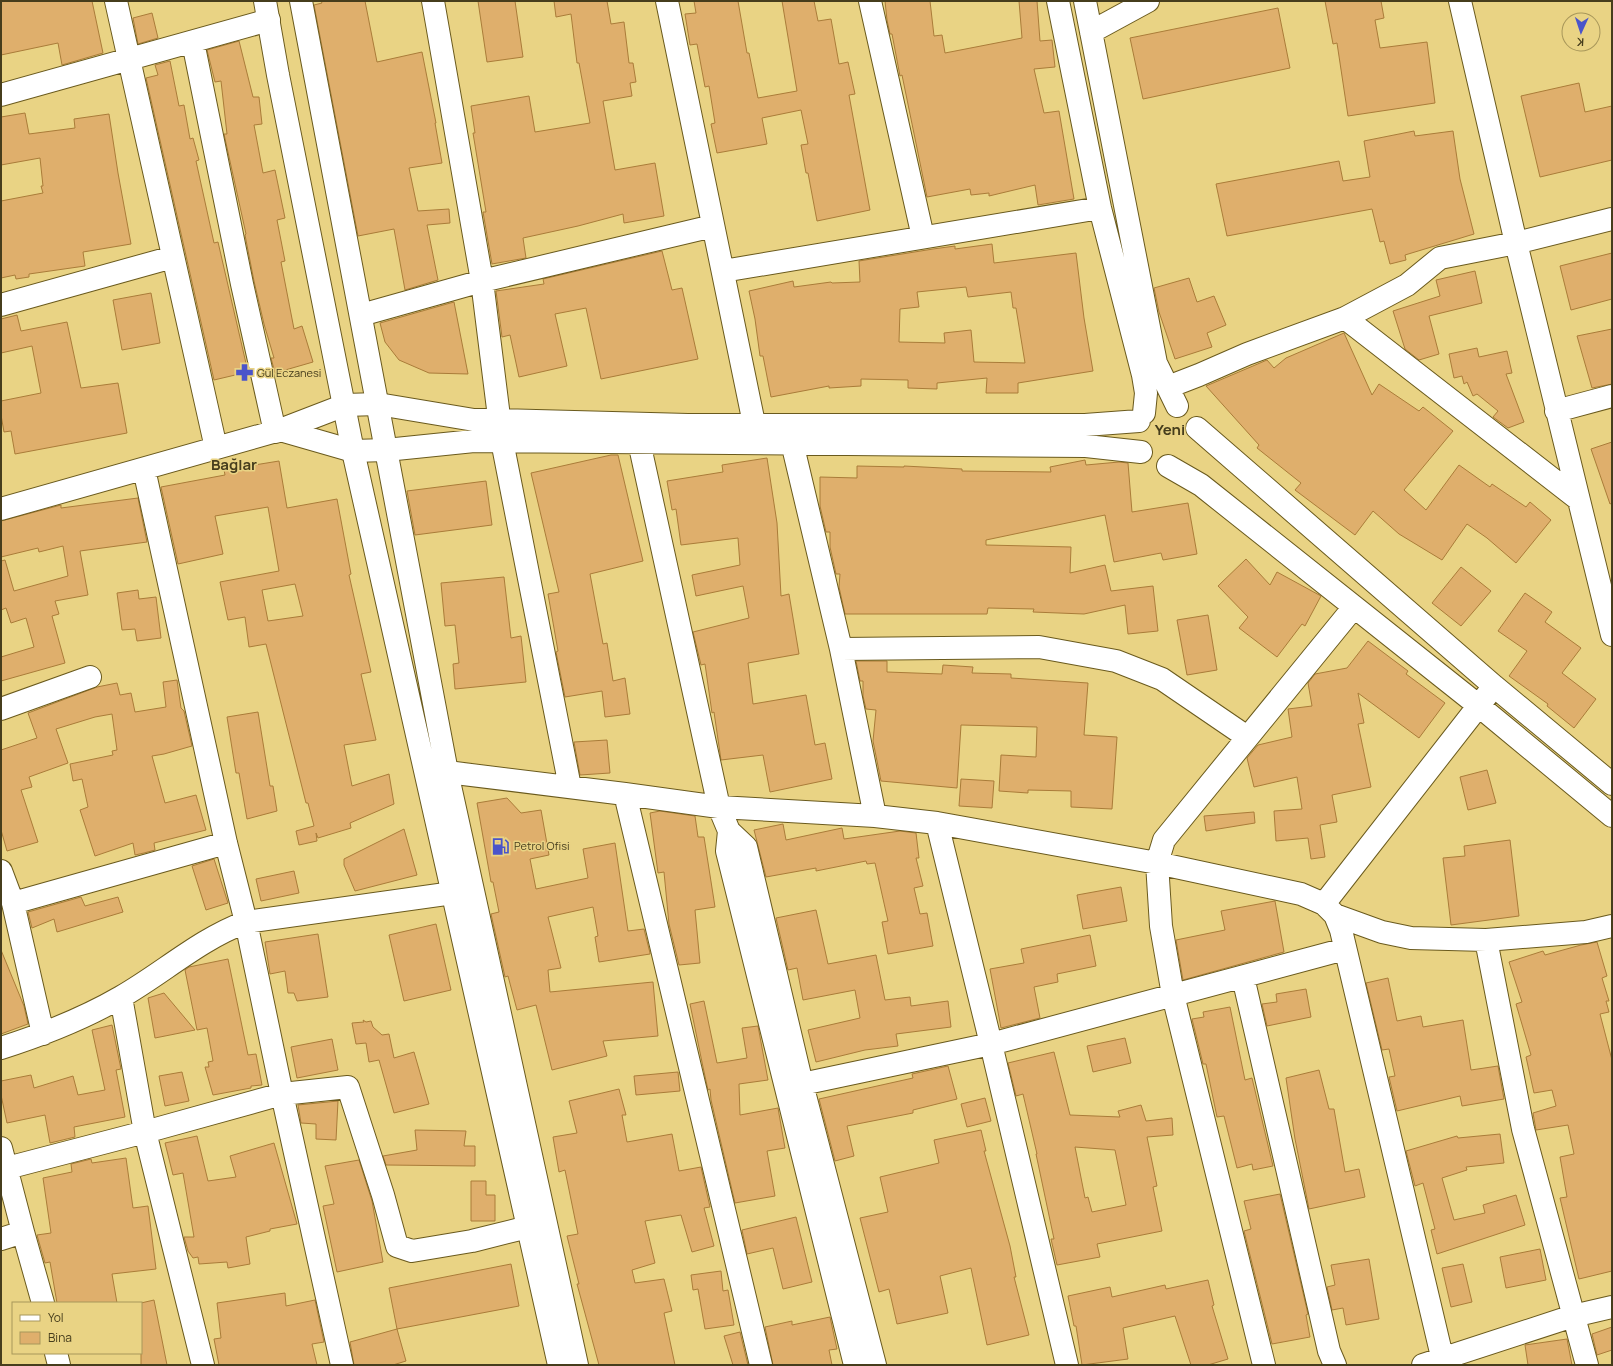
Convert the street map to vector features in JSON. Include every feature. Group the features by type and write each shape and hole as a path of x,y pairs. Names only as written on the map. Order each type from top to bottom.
{"street":[{"path":"116,1 216,448"},
{"path":"301,1 447,772 577,1365"},
{"path":"433,1 482,281 501,431 570,787"},
{"path":"667,1 756,434"},
{"path":"870,1 923,237"},
{"path":"1058,1 1100,208 1143,375 1146,393 1142,417 1136,430 1136,443 1140,452 1150,461 1160,465 1176,465 1191,454 1197,441 1197,428"},
{"path":"1085,1 1156,363 1172,397 1192,418 1197,428 1494,686 1612,784"},
{"path":"1091,32 1148,1"},
{"path":"1460,1 1556,411 1578,499 1608,606 1612,635"},
{"path":"1,95 194,42 267,11 278,75 353,451 559,1365"},
{"path":"194,42 242,284 277,431"},
{"path":"722,271 1100,208"},
{"path":"277,431 353,451 386,450 474,441 501,431 790,434 1085,425 1142,417 1154,407 1167,404 1172,397 1199,375 1247,354 1345,318 1408,285 1440,258 1516,243 1612,219"},
{"path":"361,315 482,281 714,226"},
{"path":"1,306 173,257"},
{"path":"1345,318 1578,499"},
{"path":"1556,411 1612,396"},
{"path":"1,509 277,431 344,405 378,404 474,420 501,431 639,442 756,434"},
{"path":"790,434 1086,446 1140,452"},
{"path":"790,434 841,649 875,816"},
{"path":"639,442 719,807 729,831 746,847 802,1084 875,1365"},
{"path":"1168,466 1201,485 1479,706 1612,816"},
{"path":"144,469 226,843 246,922 282,1094 342,1365"},
{"path":"1264,1365 1173,995 1161,926 1157,863 1164,840 1354,606"},
{"path":"841,649 1039,647 1116,661 1162,679 1247,737"},
{"path":"1,709 90,677"},
{"path":"1330,909 1494,686"},
{"path":"447,772 719,807 875,816 937,823 1157,863 1301,894 1330,909 1382,932 1411,938 1486,940 1586,932 1612,926"},
{"path":"625,794 761,1365"},
{"path":"937,823 1067,1365"},
{"path":"729,831 727,851 855,1365"},
{"path":"13,903 226,843"},
{"path":"1,871 13,903 43,1034"},
{"path":"1,1048 43,1034 121,997 216,935 246,922 453,893"},
{"path":"1330,909 1346,949 1437,1363 1573,1316 1612,1307"},
{"path":"1486,940 1523,1129 1587,1365"},
{"path":"802,1084 991,1044 1173,995 1243,978 1346,949"},
{"path":"1243,978 1329,1351 1335,1365"},
{"path":"121,997 146,1132 203,1365"},
{"path":"43,1302 22,1232 4,1158 146,1132 282,1094 348,1087 383,1195 397,1246 412,1251 472,1241 528,1227"},
{"path":"1,1239 22,1232"},
{"path":"56,1354 59,1365"}],"building":[{"path":"1,1 92,1 103,53 62,65 58,43 1,55"},
{"path":"321,1 365,1 377,62 422,52 442,163 409,168 418,211 449,209 450,223 427,225 438,280 405,290 394,229 358,236 314,5 322,3"},
{"path":"478,1 515,1 523,57 487,62"},
{"path":"554,1 607,1 611,24 624,22 629,63 633,63 636,82 630,83 632,96 603,101 615,170 655,163 664,216 624,223 623,214 523,238 526,258 492,264 483,212 486,212 473,133 475,133 471,106 529,96 535,132 590,123 579,63 577,63 571,14 556,17"},
{"path":"694,1 738,1 747,53 749,53 758,98 797,91 782,1 814,1 818,21 831,19 839,64 848,62 855,94 849,95 870,210 817,221 801,145 808,144 801,110 762,118 767,144 717,153 711,124 715,123 709,86 705,87 697,44 690,45 685,14 696,13"},
{"path":"885,1 930,1 934,36 942,35 945,53 1022,38 1019,1 1037,1 1040,41 1052,40 1055,67 1034,69 1044,113 1059,111 1074,199 1038,205 1035,185 989,196 989,193 971,195 970,189 927,197 902,75 900,76 892,34 890,34 887,20"},
{"path":"1325,1 1381,1 1384,18 1375,20 1380,48 1427,42 1435,103 1348,116 1337,43 1333,44"},
{"path":"1278,8 1290,68 1143,99 1130,38"},
{"path":"152,13 158,38 138,44 133,18"},
{"path":"239,41 253,97 259,97 262,124 254,125 263,173 275,170 285,218 277,220 285,261 281,262 294,329 302,326 313,362 275,373 271,358 274,358 254,281 246,234 224,134 227,134 221,81 215,82 207,50"},
{"path":"170,61 179,106 184,105 190,139 193,138 199,160 196,161 214,243 218,242 248,372 214,380 146,78 158,75 155,65"},
{"path":"1579,83 1585,112 1612,106 1612,160 1540,177 1521,96"},
{"path":"25,113 29,134 75,128 74,119 109,114 131,244 83,252 85,266 29,274 29,277 16,279 15,275 1,278 1,201 43,193 41,186 43,186 40,158 1,165 1,117"},
{"path":"1414,131 1415,136 1453,131 1460,179 1474,234 1405,255 1406,260 1390,264 1384,241 1380,242 1372,209 1227,236 1216,184 1339,161 1343,181 1370,177 1364,141"},
{"path":"992,244 994,263 1076,253 1084,318 1093,371 1018,383 1018,393 986,393 987,378 937,383 937,389 908,388 908,380 861,379 861,386 829,388 829,386 771,397 763,356 760,356 755,319 749,291 793,281 794,287 831,282 860,282 859,261 955,246 955,249","holes":["966,287 968,297 1011,292 1013,308 1016,308 1025,363 974,362 971,330 944,333 945,343 899,342 900,309 919,307 917,292"]},
{"path":"662,251 672,290 682,288 698,359 601,379 586,308 555,314 567,366 519,377 510,335 502,337 496,291 544,284 543,279"},
{"path":"1612,253 1612,299 1571,310 1560,266"},
{"path":"1475,271 1482,303 1429,316 1439,354 1419,360 1405,349 1393,311 1440,296 1436,280"},
{"path":"1189,278 1197,302 1214,296 1226,325 1207,333 1212,347 1175,359 1159,312 1154,288"},
{"path":"151,293 160,343 122,350 113,300"},
{"path":"454,302 468,374 429,373 399,360 385,342 380,323"},
{"path":"17,315 21,331 67,322 81,388 118,383 127,433 15,454 11,431 4,432 1,415 1,401 41,393 32,346 1,353 1,319"},
{"path":"1612,329 1612,384 1592,388 1577,336"},
{"path":"1344,333 1372,395 1379,384 1419,411 1423,407 1453,431 1404,490 1426,510 1459,465 1490,487 1492,484 1526,507 1530,502 1551,520 1516,563 1487,538 1467,524 1442,560 1399,534 1373,511 1355,535 1295,490 1301,483 1257,448 1259,445 1206,386 1267,360 1274,368 1286,358"},
{"path":"1477,348 1479,357 1507,351 1512,373 1506,374 1524,422 1508,428 1493,417 1498,411 1477,394 1473,396 1467,382 1464,384 1462,376 1454,378 1449,354"},
{"path":"1612,442 1612,503 1610,504 1591,449"},
{"path":"611,455 618,455 643,561 590,574 603,644 607,643 613,681 625,678 630,714 605,717 602,691 565,697 556,652 558,651 548,594 559,592 531,473"},
{"path":"767,458 777,523 781,596 789,594 799,654 748,663 753,704 806,695 815,745 825,743 832,779 770,792 763,755 721,760 705,664 701,665 693,632 749,618 743,586 696,596 692,575 740,565 738,538 681,545 676,509 672,510 667,481 723,472 722,465"},
{"path":"1085,460 1086,465 1119,462 1128,463 1132,512 1188,503 1197,554 1163,560 1161,553 1114,562 1105,515 986,540 986,545 1071,547 1070,573 1105,565 1111,591 1153,586 1158,631 1128,634 1125,605 1084,614 1033,612 1034,609 988,608 987,614 845,614 839,587 840,574 836,574 830,547 830,532 826,532 820,506 820,477 857,478 857,466 904,466 962,469 962,471 1051,472 1050,467"},
{"path":"279,461 287,508 337,499 351,574 349,575 371,672 361,674 376,740 344,745 352,786 389,774 394,804 350,823 351,828 318,838 316,833 317,841 299,845 296,831 314,826 308,803 306,803 266,644 249,647 245,617 228,620 220,582 279,571 268,507 215,516 223,554 178,564 161,487 225,475 224,470","holes":["295,584 303,616 268,621 262,590"]},
{"path":"486,481 492,525 415,535 407,491"},
{"path":"138,498 147,542 80,551 88,595 55,601 59,614 52,616 65,663 1,681 1,657 34,647 26,618 11,623 6,608 1,610 1,561 5,560 14,591 68,576 63,546 39,552 38,548 1,557 1,521 61,505 61,508"},
{"path":"1246,559 1270,585 1277,572 1321,596 1305,626 1302,624 1277,657 1239,628 1248,617 1218,586"},
{"path":"1461,567 1491,591 1461,626 1432,603"},
{"path":"504,577 511,638 521,636 526,682 455,689 453,664 459,663 455,625 445,626 441,583"},
{"path":"138,590 139,599 156,597 161,638 137,641 135,629 122,630 117,593"},
{"path":"1525,593 1552,612 1545,622 1581,648 1562,673 1596,699 1574,728 1547,706 1548,704 1509,676 1527,651 1498,631"},
{"path":"1208,615 1217,670 1187,675 1177,620"},
{"path":"1368,641 1408,671 1406,674 1445,703 1419,738 1358,693 1364,723 1358,724 1371,787 1332,795 1337,822 1320,825 1325,857 1311,859 1308,838 1276,841 1274,811 1302,809 1297,777 1254,787 1247,758 1258,745 1292,737 1288,709 1312,706 1308,683 1315,674 1347,668"},
{"path":"856,661 887,661 887,672 942,674 943,665 973,667 972,673 1011,674 1011,678 1088,683 1084,735 1117,737 1112,809 1071,807 1071,791 1028,790 1028,793 999,791 1001,755 1036,757 1037,727 961,725 957,788 881,781 873,741 876,710 866,709 863,696 863,681 860,681"},
{"path":"177,680 181,708 184,711 192,746 152,756 165,803 196,795 206,830 154,843 155,850 144,853 135,855 133,843 95,856 80,810 88,807 82,779 73,781 70,764 113,755 112,751 117,750 112,714 95,717 56,729 68,763 29,777 32,787 21,790 38,842 7,851 1,830 1,750 37,738 28,713 97,687 117,683 120,695 131,693 135,712 166,707 163,682"},
{"path":"258,712 270,786 273,786 277,811 247,819 239,773 236,773 227,717"},
{"path":"607,740 610,773 580,775 574,742"},
{"path":"1487,770 1496,803 1468,810 1460,777"},
{"path":"961,779 994,781 992,808 959,806"},
{"path":"507,798 521,813 541,810 549,855 530,859 536,889 588,878 583,849 615,843 628,931 644,929 650,953 599,962 595,937 598,936 593,907 548,917 561,968 548,970 550,992 653,982 658,1036 603,1041 607,1056 552,1070 536,1005 517,1010 508,976 505,977 491,914 499,912 493,882 491,882 477,803"},
{"path":"660,811 695,816 698,837 704,837 715,907 695,910 700,963 679,965 669,924 664,872 658,873 650,813"},
{"path":"1254,812 1255,823 1206,831 1204,816"},
{"path":"783,824 786,840 842,828 844,839 900,831 916,833 919,858 916,858 923,886 914,888 920,914 927,913 933,946 888,954 882,922 888,921 875,863 867,864 866,861 816,871 816,868 766,877 754,830"},
{"path":"404,829 417,875 355,891 344,865 344,859"},
{"path":"1510,840 1519,916 1451,925 1443,858 1465,856 1464,846"},
{"path":"214,859 228,903 206,910 192,866"},
{"path":"294,871 299,893 261,901 256,879"},
{"path":"1121,887 1127,921 1083,929 1077,895"},
{"path":"81,897 85,906 118,897 123,912 57,932 54,919 32,928 28,912"},
{"path":"1275,901 1284,952 1183,980 1176,940 1225,930 1221,911"},
{"path":"816,910 828,964 876,955 885,1000 910,997 911,1006 948,1001 951,1027 896,1034 898,1046 865,1050 816,1062 808,1030 860,1018 855,990 803,1000 797,968 788,970 776,918"},
{"path":"436,924 451,990 404,1001 389,935"},
{"path":"318,934 328,997 297,1001 294,993 288,993 285,971 270,974 265,942"},
{"path":"1090,935 1096,966 1057,974 1058,982 1034,987 1040,1018 1001,1028 990,969 1024,963 1021,949"},
{"path":"1597,942 1607,976 1602,978 1609,1001 1606,1001 1609,1012 1600,1014 1612,1060 1612,1271 1579,1279 1560,1198 1567,1197 1560,1157 1574,1154 1568,1125 1536,1130 1533,1113 1556,1106 1552,1090 1534,1093 1526,1057 1531,1055 1516,1004 1522,1002 1509,962 1543,951 1545,955"},
{"path":"1,950 24,1006 28,1024 1,1034"},
{"path":"228,959 248,1055 256,1054 262,1085 251,1086 251,1088 213,1095 205,1067 209,1067 208,1062 213,1061 207,1028 197,1030 185,970 189,967"},
{"path":"1388,978 1397,1021 1421,1016 1423,1027 1463,1020 1471,1070 1498,1066 1504,1099 1462,1106 1460,1096 1397,1111 1389,1077 1395,1076 1389,1049 1382,1050 1366,983"},
{"path":"1306,989 1311,1017 1267,1026 1262,1004 1277,1002 1276,994"},
{"path":"164,993 195,1030 155,1038 148,998"},
{"path":"704,1001 717,1063 747,1058 742,1028 758,1026 768,1080 739,1084 740,1115 778,1108 785,1148 767,1151 775,1196 735,1203 711,1100 710,1089 708,1090 690,1004"},
{"path":"1230,1007 1245,1080 1252,1078 1273,1166 1253,1170 1252,1164 1237,1168 1224,1116 1217,1117 1206,1064 1203,1064 1192,1019 1204,1017 1203,1012"},
{"path":"363,1020 366,1022 371,1021 373,1027 382,1035 389,1034 394,1058 414,1052 429,1104 394,1113 379,1060 369,1062 366,1043 356,1044 352,1023 364,1022"},
{"path":"112,1025 121,1069 116,1070 125,1117 74,1127 75,1137 50,1143 45,1115 7,1123 1,1095 1,1081 31,1075 34,1088 73,1076 78,1095 105,1090 92,1030"},
{"path":"1125,1038 1131,1063 1093,1072 1087,1046"},
{"path":"332,1039 338,1070 297,1078 291,1047"},
{"path":"1054,1052 1070,1115 1120,1117 1118,1111 1141,1105 1146,1121 1172,1118 1173,1135 1147,1137 1157,1186 1153,1187 1162,1231 1097,1244 1100,1257 1057,1265 1051,1239 1054,1239 1023,1094 1016,1096 1008,1063","holes":["1075,1147 1115,1150 1126,1205 1092,1212 1088,1197 1085,1198"]},
{"path":"948,1066 957,1099 913,1110 913,1113 847,1126 854,1156 835,1161 819,1099 913,1078 912,1074"},
{"path":"1319,1070 1329,1109 1334,1109 1345,1172 1359,1169 1365,1197 1309,1209 1295,1139 1286,1078"},
{"path":"182,1072 189,1101 165,1106 159,1076"},
{"path":"678,1072 680,1091 636,1095 634,1076"},
{"path":"619,1089 626,1115 622,1115 627,1142 672,1134 679,1171 701,1167 710,1207 704,1208 714,1246 692,1252 681,1215 645,1221 655,1263 632,1270 635,1283 664,1279 672,1311 664,1313 675,1365 599,1365 577,1284 579,1284 567,1236 578,1234 565,1170 559,1172 553,1137 577,1133 569,1101"},
{"path":"985,1098 991,1121 967,1127 961,1104"},
{"path":"338,1101 336,1140 316,1139 316,1124 301,1123 298,1105"},
{"path":"415,1130 466,1131 464,1146 475,1146 475,1166 386,1165 383,1156 417,1150"},
{"path":"981,1130 986,1151 984,1151 1010,1246 1016,1277 1014,1277 1029,1335 987,1345 971,1268 940,1276 948,1313 897,1324 889,1289 879,1292 860,1218 888,1212 880,1177 939,1163 934,1140"},
{"path":"1500,1134 1504,1163 1466,1167 1467,1170 1442,1178 1454,1220 1485,1213 1483,1205 1516,1195 1525,1225 1437,1254 1431,1230 1435,1229 1423,1183 1415,1186 1406,1151 1457,1136 1458,1138"},
{"path":"197,1136 208,1181 236,1177 230,1156 274,1143 297,1224 270,1229 270,1231 246,1237 250,1264 228,1268 227,1262 199,1264 198,1257 193,1258 188,1251 184,1237 194,1237 183,1173 173,1175 165,1143"},
{"path":"126,1158 133,1208 148,1206 156,1269 112,1274 117,1302 57,1302 50,1262 45,1263 37,1235 51,1233 43,1178 72,1172 71,1164 91,1159 92,1163"},
{"path":"359,1160 372,1201 383,1262 337,1272 323,1206 334,1204 325,1166"},
{"path":"471,1181 486,1181 486,1195 495,1195 495,1221 471,1221"},
{"path":"1280,1194 1308,1314 1306,1315 1310,1337 1272,1344 1244,1231 1251,1229 1244,1201"},
{"path":"796,1217 812,1282 783,1289 773,1248 747,1254 742,1230"},
{"path":"1540,1249 1546,1280 1506,1288 1500,1257"},
{"path":"1369,1259 1379,1319 1346,1325 1343,1308 1332,1310 1327,1287 1335,1285 1331,1265"},
{"path":"511,1264 519,1306 397,1329 389,1288"},
{"path":"1463,1264 1472,1302 1451,1307 1442,1268"},
{"path":"721,1271 723,1291 728,1290 734,1325 705,1329 698,1289 693,1290 691,1275"},
{"path":"1208,1280 1214,1305 1212,1306 1228,1359 1208,1365 1191,1365 1175,1316 1123,1328 1128,1359 1082,1365 1076,1326 1074,1326 1068,1296 1110,1287 1112,1297 1165,1285 1166,1289"},
{"path":"285,1293 286,1306 315,1300 324,1342 312,1344 317,1365 219,1365 214,1339 221,1338 217,1303"},
{"path":"154,1300 167,1365 141,1365 142,1303"},
{"path":"830,1317 837,1349 829,1350 832,1365 773,1365 765,1327 792,1321 792,1325"},
{"path":"1612,1327 1612,1350 1597,1355 1592,1334"},
{"path":"397,1329 406,1361 393,1365 354,1365 350,1342"},
{"path":"740,1332 748,1365 733,1365 724,1336"},
{"path":"1567,1339 1572,1365 1528,1365 1525,1345"}],"place":[{"name":"Gül Eczanesi","path":"244,373"},
{"name":"Petrol Ofisi","path":"501,846"}],"district":[{"name":"Yeni","path":"1170,430"},
{"name":"Bağlar","path":"234,465"}]}
